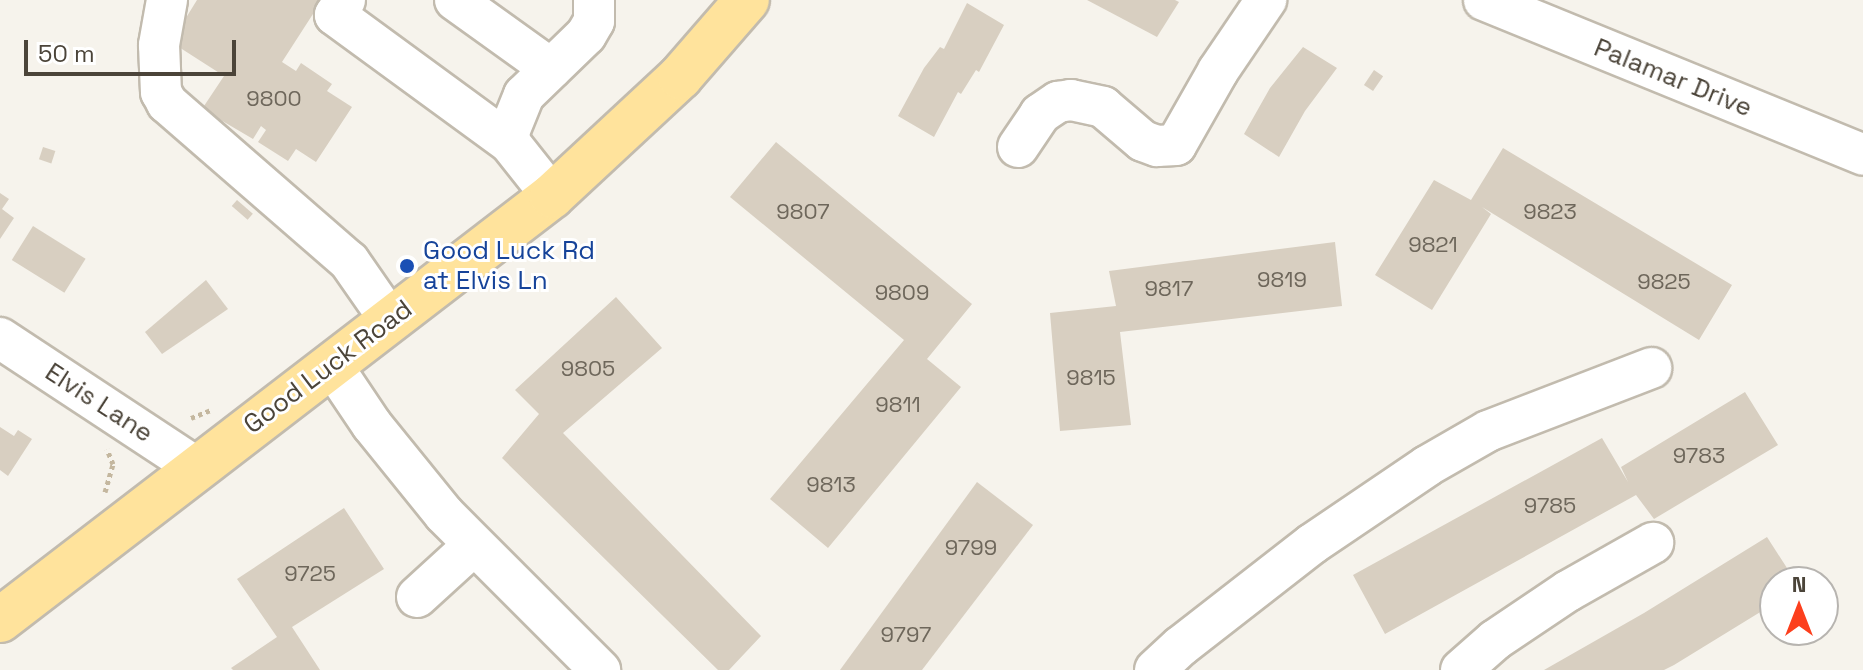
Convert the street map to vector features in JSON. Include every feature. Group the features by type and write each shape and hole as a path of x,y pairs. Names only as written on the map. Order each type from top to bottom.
{"main road":[{"name":"Good Luck Road","path":"0,620 552,196 680,77 747,0"}],"street":[{"path":"167,0 159,45 161,92 167,103 349,261 390,320"},
{"path":"345,0 335,15 510,143 552,196"},
{"path":"455,0 551,69"},
{"path":"1018,147 1040,114 1058,102 1071,100 1103,107 1143,141 1157,146 1176,145 1218,71 1266,0"},
{"name":"Palamar Drive","path":"1484,0 1863,155"},
{"path":"510,143 513,116 524,95 586,35 601,7"},
{"name":"Elvis Lane","path":"0,338 197,468"},
{"path":"331,364 381,436 444,514 600,670"},
{"path":"1155,670 1312,544 1427,466 1488,431 1651,368"},
{"path":"1461,670 1495,640 1544,607 1653,543"},
{"path":"417,597 474,545"}],"path":[{"path":"95,499 107,490 112,477 113,464 102,444"}],"building":[{"path":"197,0 322,0 282,62 296,71 301,63 332,84 327,91 352,107 316,162 296,149 288,161 258,142 266,130 261,126 253,139 202,109 224,76 171,42"},
{"path":"1087,0 1175,0 1179,2 1157,37"},
{"path":"967,3 1004,25 979,72 976,70 961,94 958,92 934,137 898,116 924,68 940,47 944,49"},
{"path":"1303,47 1337,68 1305,111 1279,157 1244,134 1270,88"},
{"path":"1374,70 1383,76 1373,91 1364,85"},
{"path":"776,142 972,304 927,359 961,387 828,548 770,499 904,340 730,197"},
{"path":"43,147 55,151 51,163 39,159"},
{"path":"1503,148 1732,285 1699,340 1482,207 1491,214 1432,310 1375,275 1434,180 1471,200"},
{"path":"0,193 9,199 2,209 14,218 0,239"},
{"path":"237,200 253,214 248,220 232,206"},
{"path":"33,226 86,259 64,293 12,260"},
{"path":"1335,242 1342,306 1120,332 1131,425 1060,431 1050,313 1116,306 1109,271"},
{"path":"206,280 228,309 162,354 145,332"},
{"path":"616,297 662,348 563,433 761,636 729,670 718,670 502,458 539,414 515,390"},
{"path":"1745,392 1778,445 1654,519 1636,495 1385,634 1353,575 1602,438 1628,482 1621,467"},
{"path":"0,427 14,436 18,430 32,439 8,476 0,470"},
{"path":"977,482 1033,525 922,670 840,670"},
{"path":"344,508 384,569 292,627 320,670 233,670 231,668 277,637 237,579"},
{"path":"1767,537 1786,566 1759,566 1759,613 1664,670 1544,670"}],"place":[{"name":"Good Luck Rd at Elvis Ln","path":"407,266"}]}
